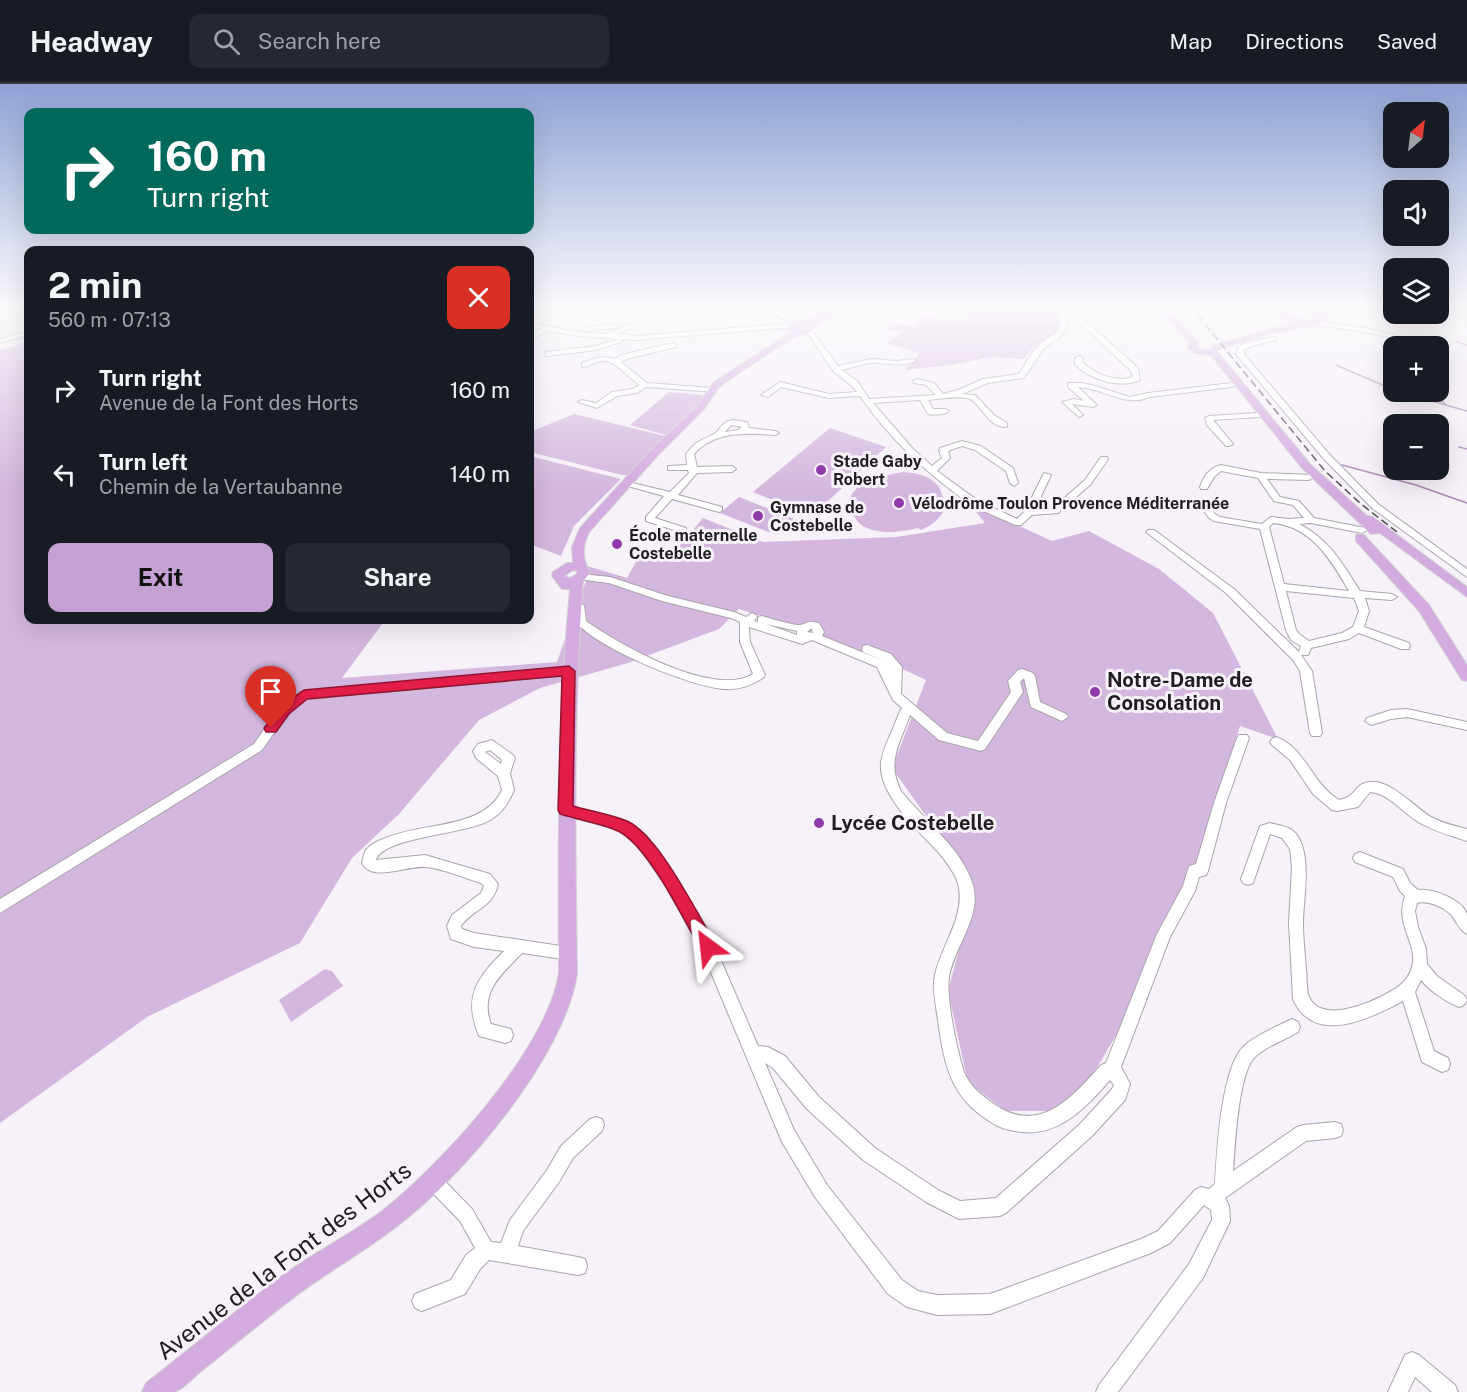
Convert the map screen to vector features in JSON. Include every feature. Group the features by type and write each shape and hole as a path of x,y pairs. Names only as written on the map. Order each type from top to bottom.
{"main road":[{"name":"Avenue de la Font des Horts","path":"155,1392 323,1260 388,1219 432,1180 495,1108 543,1040 564,995 569,953 566,810 569,671 578,577 577,547 584,531 654,453 701,407 713,390 741,367"},
{"path":"1220,367 1309,477 1356,517 1367,543 1385,544 1415,554"},
{"path":"1223,367 1306,466 1347,503 1467,593"},
{"path":"1347,503 1382,564 1424,608 1467,676"},
{"path":"1382,564 1378,553 1385,544"},
{"path":"559,572 578,577 561,580 558,576 559,572"}],"street":[{"path":"622,367 645,385"},
{"path":"836,369 845,367"},
{"path":"765,395 780,384 829,396 923,399 952,395 986,381 1022,376 1028,367"},
{"path":"1082,367 1119,382 1137,378 1131,367"},
{"path":"1250,367 1298,420 1326,456 1375,506 1467,574"},
{"path":"836,369 855,384 864,398 903,443 932,471 974,502 1018,523 1029,512 1047,475"},
{"path":"917,381 928,381 933,384 941,397"},
{"path":"1079,415 1066,402 1074,401 1093,405 1071,385 1084,383 1126,400 1139,401 1148,395 1232,385"},
{"path":"582,402 597,406 615,394 634,391 645,385 713,390"},
{"path":"972,398 987,386"},
{"path":"952,395 972,398 991,417 1004,425"},
{"path":"923,399 931,412 945,411"},
{"path":"1228,444 1210,423 1209,418 1257,415"},
{"path":"693,469 690,454 705,438 720,433 730,434 745,430 775,433"},
{"path":"932,471 946,459 943,450 967,443 1010,470 1014,483"},
{"path":"1029,512 1055,511 1088,482 1104,459"},
{"path":"671,468 732,469"},
{"path":"683,530 649,519 693,469"},
{"path":"1204,487 1207,478 1218,469 1262,476 1309,477"},
{"path":"1262,476 1277,499 1296,503 1311,520"},
{"path":"627,483 719,509"},
{"path":"1205,505 1212,516 1217,519 1264,527"},
{"path":"1264,527 1271,520 1289,522 1311,520 1342,525 1364,533"},
{"path":"1264,527 1295,638 1307,645 1345,636 1358,629 1364,610 1331,553 1311,534 1289,522"},
{"path":"1150,532 1230,591 1297,657 1306,671 1316,733"},
{"path":"749,619 745,642 759,675 756,680 745,686 698,680 630,652 580,622 578,577 749,619 802,640 811,633 881,664 897,697 942,737 981,746 1017,692 1014,681 1022,673 1029,675 1035,705 1062,717"},
{"path":"1280,587 1392,597"},
{"path":"1358,629 1405,646"},
{"path":"1297,657 1303,655 1307,645"},
{"path":"0,907 258,747 284,710 304,695 569,671"},
{"path":"753,1053 768,1055 779,1062 813,1104 869,1154 932,1196 959,1210 1000,1207 1086,1130 1119,1094 1122,1084 1117,1074 1107,1071 1068,1113 1035,1125 1004,1121 974,1100 958,1079 944,1010 942,978 958,933 966,902 967,886 957,864 905,807 890,779 887,766 905,713 909,708"},
{"path":"1371,721 1396,713 1407,713 1467,726"},
{"path":"1111,1072 1164,934 1190,887 1194,870 1201,871 1220,803 1243,738"},
{"path":"1276,742 1291,749 1316,792 1337,806 1353,803 1367,788 1375,787 1395,796 1420,817 1439,827 1467,835"},
{"path":"504,773 508,790 502,803 490,814 468,824 423,832 384,843 374,848 368,860 376,867 425,861 489,880 492,887 486,898 458,917 454,930 460,937 569,953"},
{"path":"566,810 623,826 641,839 670,881 708,947 788,1136 821,1191 895,1287 914,1299 937,1305 990,1304 1145,1247 1164,1237 1201,1196 1217,1193 1302,1133 1335,1130"},
{"path":"1248,879 1264,830 1270,828 1287,834 1296,848 1299,867 1296,923 1301,999 1314,1014 1336,1018 1366,1012 1407,991 1420,968 1419,949 1408,911 1414,896 1425,895 1455,908 1467,927"},
{"path":"1360,858 1398,873 1405,887 1414,896"},
{"path":"505,1035 485,1030 479,1008 482,991 488,980 519,946"},
{"path":"1420,968 1432,981 1459,1000"},
{"path":"1407,991 1428,1056 1442,1064"},
{"path":"1106,1392 1196,1271 1221,1221 1217,1193 1238,1072 1247,1053 1292,1028"},
{"path":"506,1254 516,1226 553,1176 567,1152 596,1125"},
{"path":"432,1180 466,1215 486,1250 578,1266"},
{"path":"422,1302 458,1287 473,1262 486,1250"},
{"path":"1398,1392 1412,1362 1448,1392"}],"shaded area":[{"path":"0,367 24,367 24,624 382,624 342,678 557,662 587,578 587,566 627,578 644,547 671,556 703,518 763,542 896,537 985,523 969,503 1052,541 1089,531 1159,569 1213,613 1278,739 1240,726 1203,847 1162,956 1094,1073 1062,1111 1006,1111 968,1083 948,991 969,912 968,875 892,768 926,680 834,641 739,609 719,629 628,663 540,688 479,720 399,814 352,858 300,943 147,1017 0,1123"},
{"path":"908,367 932,367 905,370"},
{"path":"669,392 704,395 699,403 666,435 630,425"},
{"path":"574,414 665,436 665,438 628,475 622,475 534,453 534,430"},
{"name":"Stade Gaby Robert","path":"830,428 886,447 812,516 753,492"},
{"path":"534,457 621,479 574,526 561,556 534,546"},
{"name":"Vélodrôme Toulon Provence Méditerranée","path":"902,472 923,475 934,482 943,500 948,501 944,511 931,525 921,530 918,528 898,532 876,531 859,523 853,514 851,503 848,502 856,489 876,476"},
{"name":"Gymnase de Costebelle","path":"739,497 797,520 783,533 775,530 771,533 720,513"},
{"path":"325,969 332,971 343,986 291,1022 279,1000"}],"waterway":[{"path":"1341,367 1383,385"},
{"path":"1435,402 1467,411"},
{"path":"1459,447 1467,449"},
{"path":"1342,465 1416,485 1467,503"}],"railway":[{"path":"1240,367 1325,471 1361,504 1397,532"}],"place":[{"name":"Stade Gaby Robert","path":"821,470"},
{"name":"Vélodrôme Toulon Provence Méditerranée","path":"899,503"},
{"name":"Gymnase de Costebelle","path":"758,516"},
{"name":"École maternelle Costebelle","path":"617,544"},
{"name":"Notre-Dame de Consolation","path":"1095,692"},
{"name":"Lycée Costebelle","path":"819,823"}],"route":[{"path":"271,728 284,710 304,695 569,671 566,810 623,826 641,839 670,881 708,947"}]}
